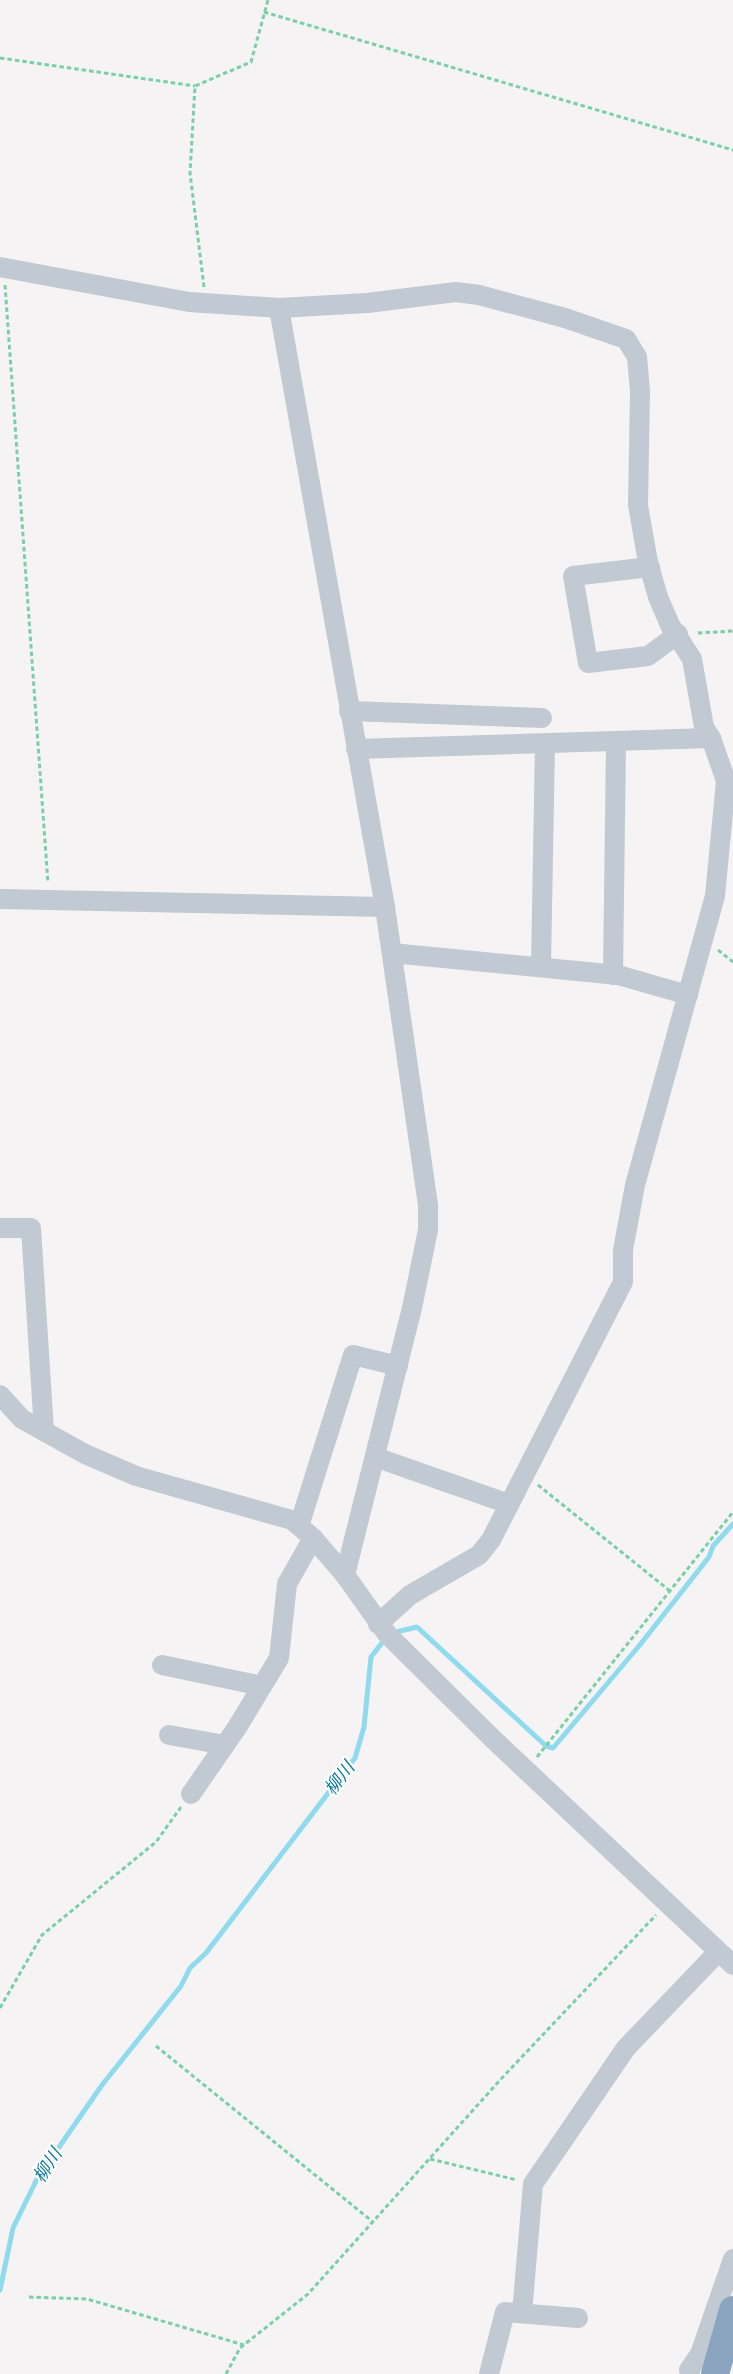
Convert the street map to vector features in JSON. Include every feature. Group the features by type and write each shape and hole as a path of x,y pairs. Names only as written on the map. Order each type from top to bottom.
{"highway":[{"path":"715,2374 733,2310"}],"street":[{"path":"2,267 189,302 279,308 367,303 456,292 479,295 565,318 626,339 638,357 640,391 638,505 650,567 670,625 678,634 692,659 704,727 711,738 726,781 715,896 635,1185 623,1250 623,1282 491,1540 479,1555 410,1594 378,1623"},
{"path":"279,308 385,907 428,1205 426,1241 412,1308 345,1575"},
{"path":"650,567 573,576 588,663 648,656 678,634"},
{"path":"349,711 542,718"},
{"path":"356,749 711,738"},
{"path":"613,975 616,742"},
{"path":"541,968 545,744"},
{"path":"0,899 385,907"},
{"path":"392,953 613,975 687,995"},
{"path":"0,1228 31,1228 44,1431"},
{"path":"191,1794 225,1745 279,1658 286,1584 306,1532 353,1354 398,1366"},
{"path":"0,1395 22,1419 84,1454 136,1476 292,1520 345,1575 378,1623 526,1771 733,1965"},
{"path":"375,1457 509,1504"},
{"path":"162,1665 262,1686"},
{"path":"169,1735 225,1745"},
{"path":"522,2313 533,2184 626,2048 718,1952"},
{"path":"690,2374 689,2370 700,2354 733,2259"},
{"path":"489,2374 505,2312 578,2319"}],"path":[{"path":"0,58 195,86 251,62 268,0"},
{"path":"264,12 733,150"},
{"path":"195,86 190,173 206,303"},
{"path":"2,267 50,900"},
{"path":"678,634 733,631"},
{"path":"525,1474 670,1591"},
{"path":"526,1771 733,1512"},
{"path":"0,2008 42,1935 156,1842 191,1794"},
{"path":"226,2374 240,2348 308,2294 667,1903"},
{"path":"156,2046 373,2222"},
{"path":"430,2159 533,2184"},
{"path":"29,2297 87,2298 244,2345"}],"waterway":[{"name":"柳川","path":"392,1633 417,1627 546,1746 553,1748 639,1646 709,1557 713,1546 733,1524"},
{"name":"柳川","path":"0,2290 13,2228 37,2179 102,2085 181,1986 190,1968 206,1953 355,1758 364,1727 371,1657 385,1639"}]}
